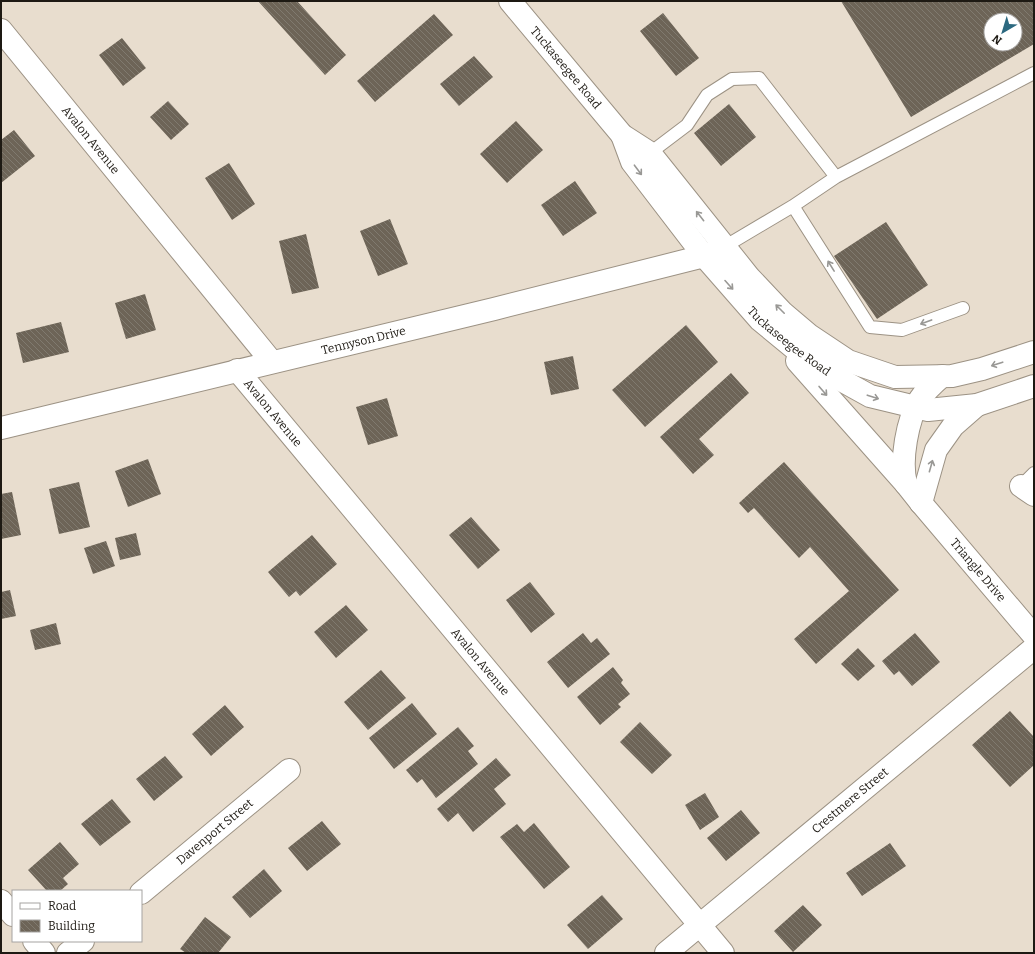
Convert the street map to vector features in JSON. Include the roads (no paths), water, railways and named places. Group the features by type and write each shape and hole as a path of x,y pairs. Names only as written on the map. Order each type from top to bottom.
{"street":[{"name":"Tuckaseegee Road","path":"510,1 622,135 650,153 748,277 783,313 809,335 848,361 895,376 942,376 982,369 1034,352"},
{"name":"Avalon Avenue","path":"1,30 272,362"},
{"name":"Tuckaseegee Road","path":"622,135 632,162 704,256 760,320 794,348 832,375 870,396 928,410 977,405 1034,386"},
{"name":"Tennyson Drive","path":"1,428 494,309 704,256 724,247"},
{"name":"Triangle Drive","path":"760,320 906,484 1034,636"},
{"name":"Avalon Avenue","path":"237,370 724,953"},
{"path":"906,484 903,456 916,407 929,388 942,376"},
{"path":"921,503 936,450 953,426 977,405"},
{"name":"Crestmere Street","path":"666,953 1034,648"},
{"name":"Davenport Street","path":"142,891 289,770"},
{"path":"1,900 12,914"},
{"path":"35,942 44,953"},
{"path":"68,953 82,942"}],"lane":[{"path":"724,247 793,206 836,177 1034,73"},
{"path":"650,153 687,125 707,95 732,79 759,78 836,177"},
{"path":"793,206 870,328 902,330 963,308"}]}
